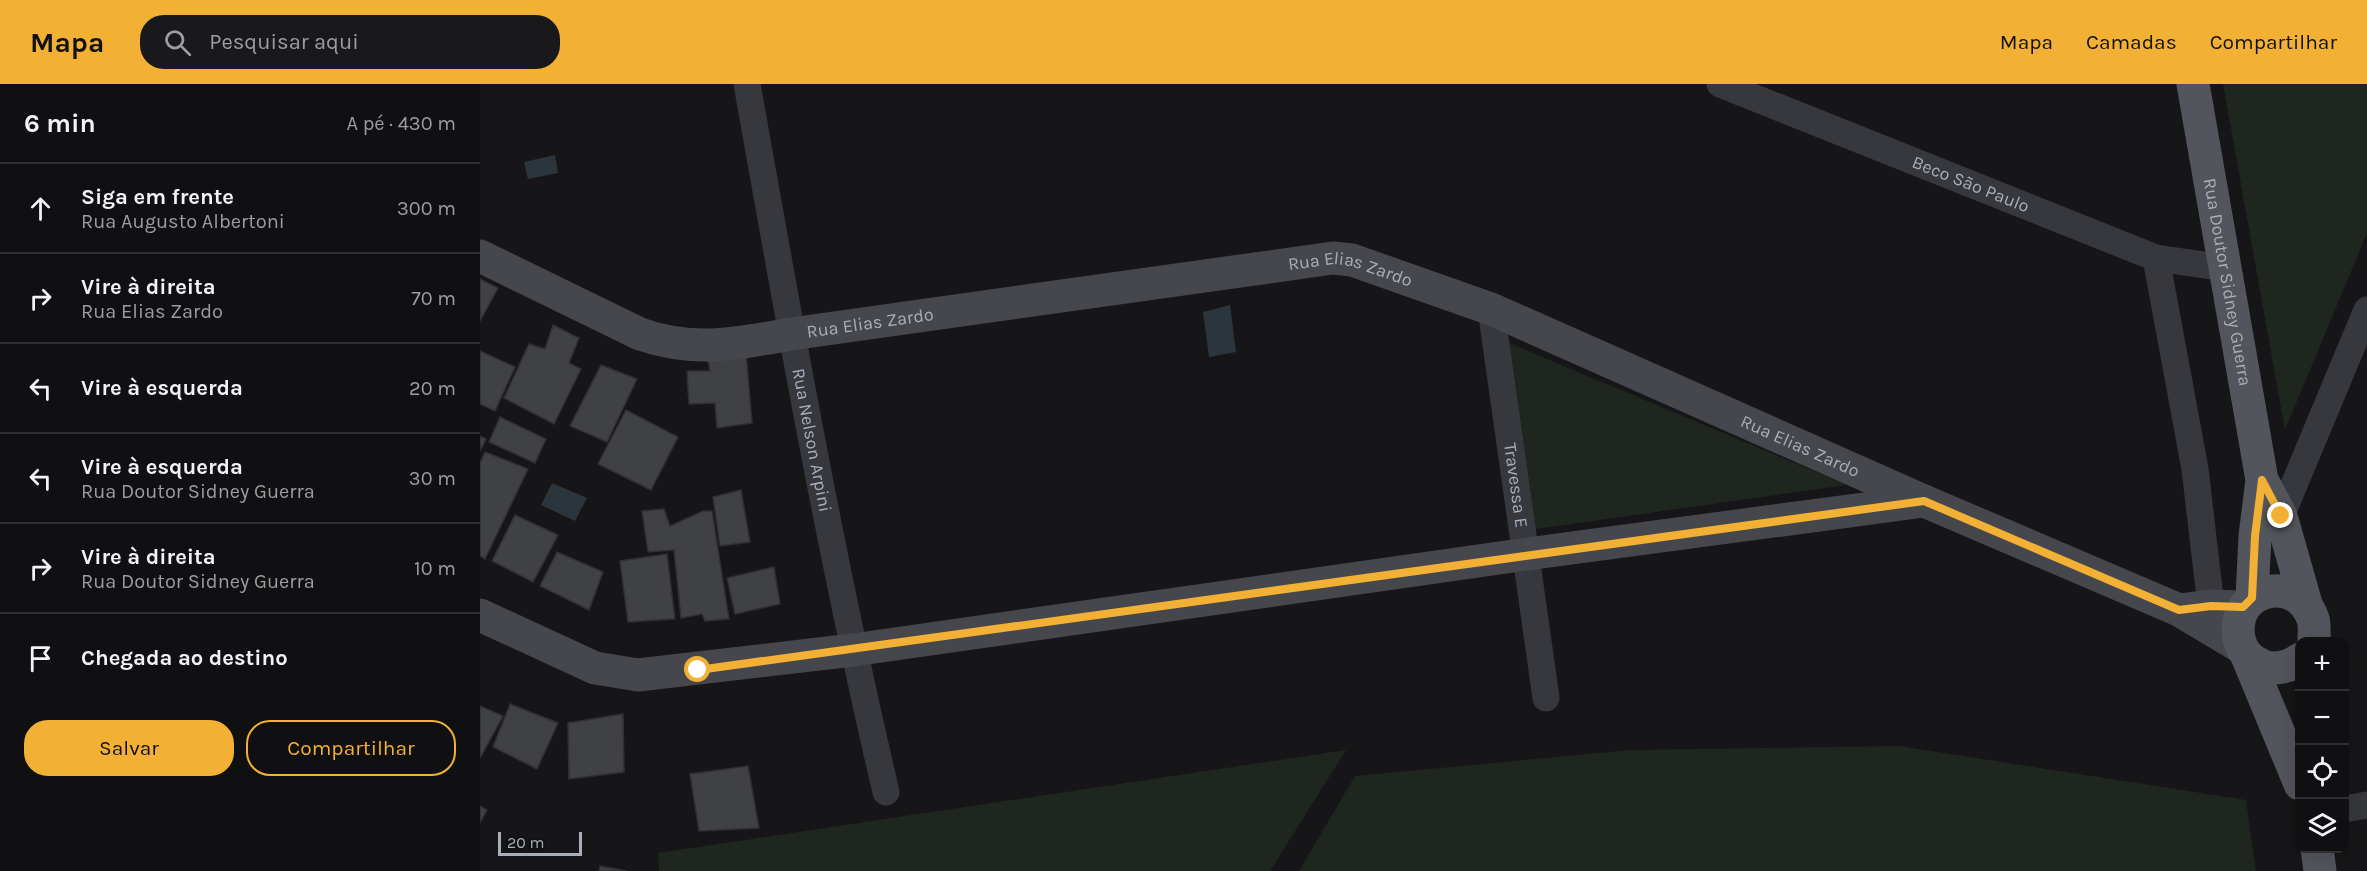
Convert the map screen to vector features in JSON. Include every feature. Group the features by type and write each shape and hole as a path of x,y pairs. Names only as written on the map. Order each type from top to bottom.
{"main road":[{"name":"Rua Doutor Sidney Guerra","path":"2193,84 2262,480 2248,603"},
{"name":"Rua Doutor Sidney Guerra","path":"2262,480 2281,516 2306,604"},
{"path":"2295,772 2244,652 2237,627 2248,603 2271,590 2290,592 2306,604 2314,620 2311,637"},
{"path":"2244,652 2261,666 2278,668 2295,663"},
{"path":"2318,853 2320,871"}],"street":[{"name":"Rua Nelson Arpini","path":"747,84 791,334 853,650 886,792"},
{"name":"Beco São Paulo","path":"1720,84 2156,258 2225,268"},
{"name":"Rua Elias Zardo","path":"480,256 640,334 664,343 717,347 791,334 1334,258 1371,265 1491,309 1924,501 2179,610 2244,652"},
{"path":"2156,258 2195,469 2211,606"},
{"name":"Travessa E","path":"1491,309 1546,698"},
{"path":"2281,516 2367,310"},
{"path":"480,615 595,668 638,675 853,650 1527,554 1924,501"},
{"path":"2179,610 2248,603"},
{"path":"2349,808 2367,805"}],"shaded area":[{"path":"2223,84 2367,84 2367,233 2285,430"},
{"path":"555,155 558,173 528,179 524,162"},
{"path":"1230,305 1236,352 1209,357 1203,312"},
{"path":"1507,342 1847,485 1529,530"},
{"path":"552,483 587,498 575,521 541,505"},
{"path":"1899,746 2246,800 2256,871 1299,871 1355,776 1631,750"},
{"path":"1346,750 1270,871 659,871 658,853"}],"building":[{"path":"480,279 498,288 480,321"},
{"path":"553,325 579,338 569,363 581,369 554,424 504,398 529,344 545,349"},
{"path":"480,351 515,367 495,411 480,404"},
{"path":"746,352 752,423 717,428 715,403 689,404 687,371 710,371 707,355"},
{"path":"601,365 637,379 607,442 570,426"},
{"path":"626,410 678,437 651,490 598,464"},
{"path":"500,417 546,439 535,463 489,442"},
{"path":"480,436 486,439 480,451"},
{"path":"485,452 528,469 485,559 480,556 480,463"},
{"path":"741,490 750,542 720,546 713,497"},
{"path":"664,509 670,526 703,511 712,511 729,619 705,621 702,614 681,618 674,550 648,552 642,511"},
{"path":"515,515 558,535 533,582 492,561"},
{"path":"557,552 603,572 589,610 540,586"},
{"path":"667,554 675,619 628,622 620,561"},
{"path":"774,567 780,604 735,614 727,578"},
{"path":"510,704 558,723 537,769 493,747"},
{"path":"480,706 503,716 480,758"},
{"path":"623,714 624,772 569,779 568,723"},
{"path":"748,766 759,828 699,831 690,774"},
{"path":"480,806 487,810 480,823"},
{"path":"600,866 627,871 599,871"}],"route":[{"path":"698,670 1924,501 2179,610 2211,606 2243,607 2252,598 2255,536 2262,480 2281,516"}]}
